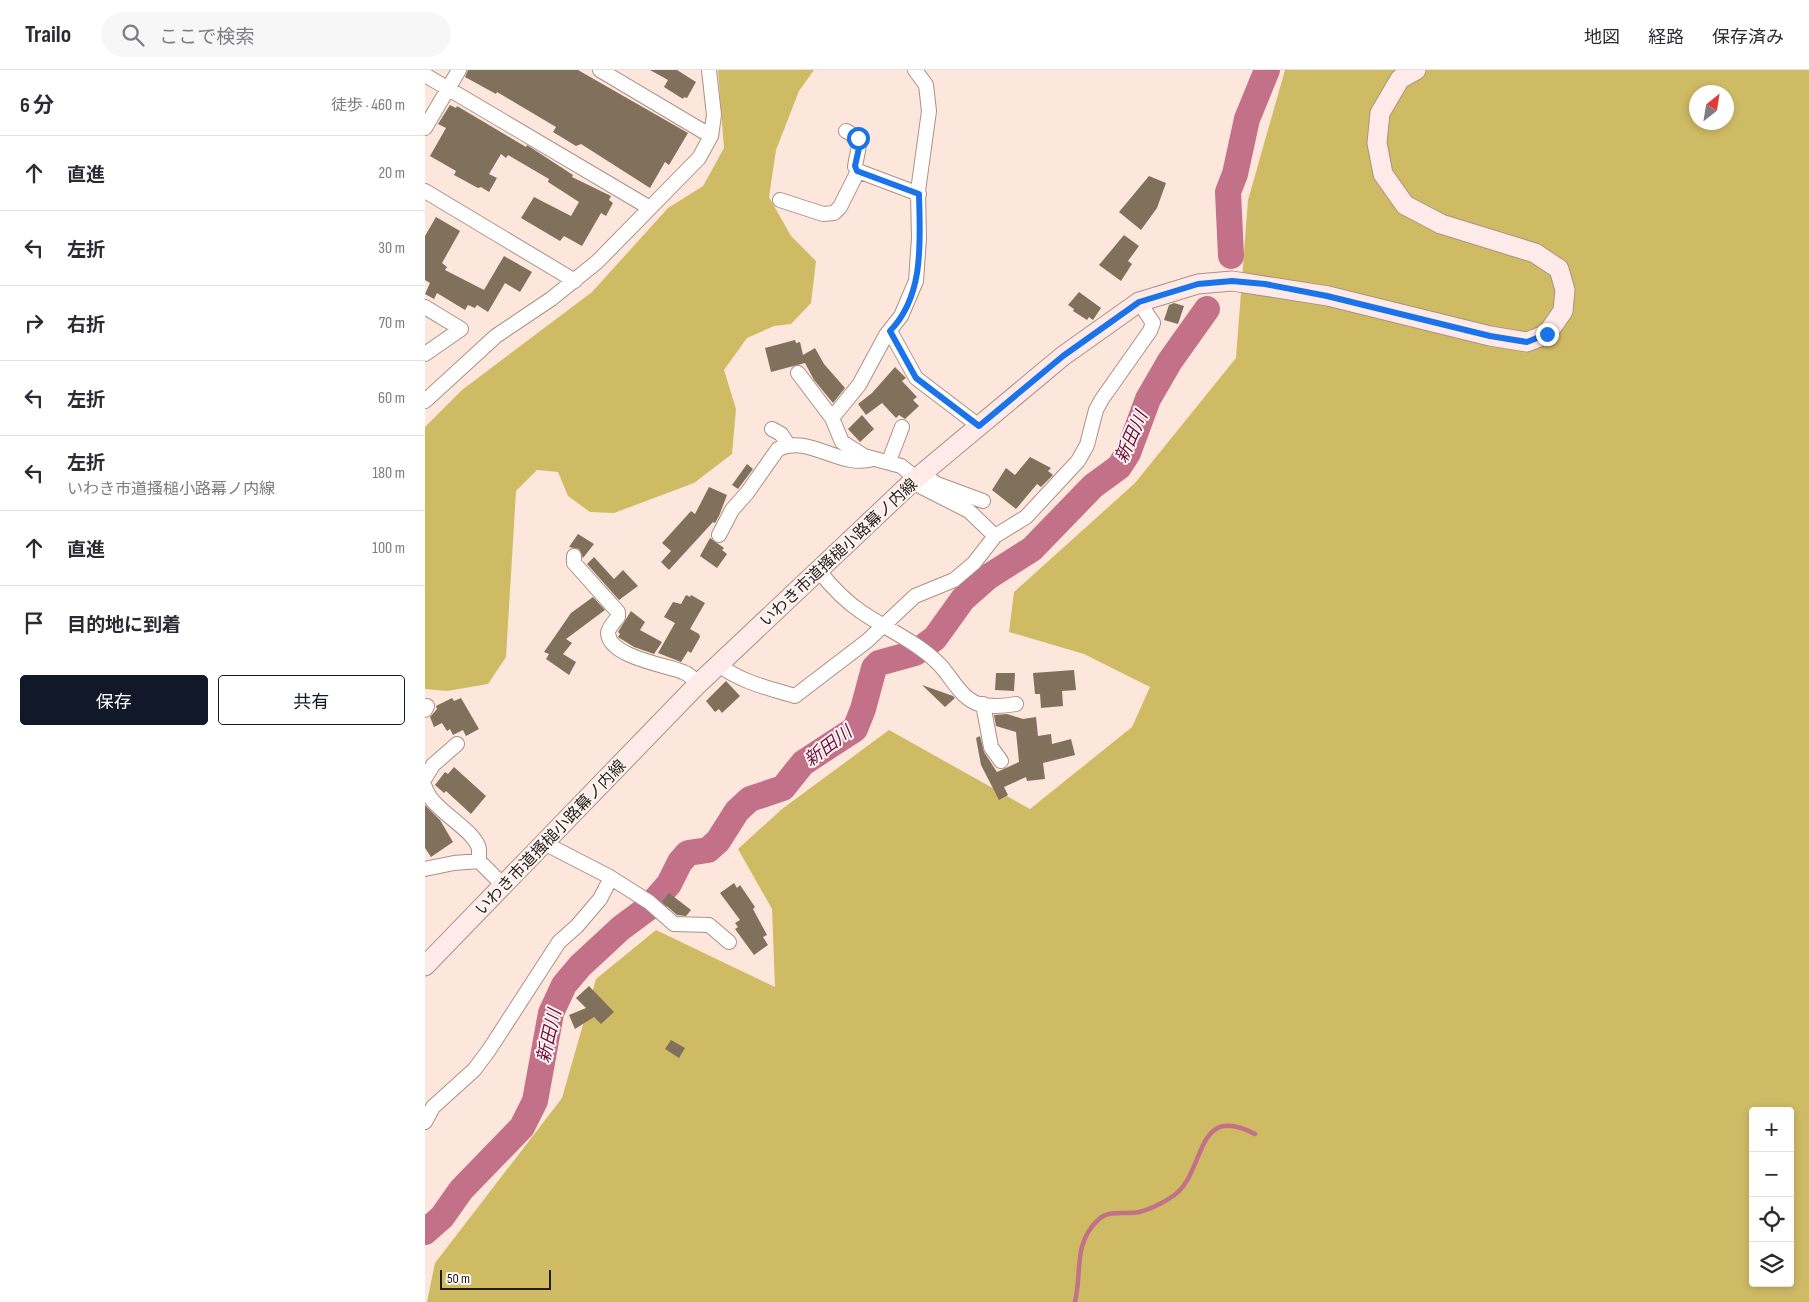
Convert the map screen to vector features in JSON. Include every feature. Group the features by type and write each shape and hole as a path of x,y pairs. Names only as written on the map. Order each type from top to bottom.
{"street":[{"path":"425,128 459,70"},
{"path":"600,70 711,136"},
{"path":"425,401 496,336 575,281 603,256 699,158 711,136 714,115 709,70"},
{"path":"832,418 855,391 911,297 916,281 919,238 919,194 929,111 926,85 915,70"},
{"name":"いわき市道搔槌小路幕ノ内線","path":"425,966 698,684 917,478 1063,356 1139,302 1198,284 1232,281 1265,284 1327,296 1490,336 1527,342 1547,334 1563,311 1565,290 1559,269 1535,253 1441,224 1405,205 1383,174 1377,143 1380,113 1400,79 1416,70"},
{"path":"425,75 650,208"},
{"path":"780,200 823,214 834,213 840,208 857,171 855,166 859,142 856,136 846,131"},
{"path":"857,171 919,194"},
{"path":"425,191 575,281"},
{"path":"719,664 732,675 795,696 884,626 915,596 954,580 973,563 995,536 1026,518 1078,461 1087,445 1096,410 1102,399 1150,331 1153,323 1139,302"},
{"path":"425,307 461,329 425,354"},
{"path":"890,331 916,378 979,426"},
{"path":"798,373 832,418 843,442 854,451 873,459 901,466 969,511 995,536"},
{"path":"889,462 902,427"},
{"path":"772,429 781,434 789,446"},
{"path":"719,535 733,510 747,494 777,449 789,446 817,450 846,460 864,462 873,459"},
{"path":"917,478 983,501"},
{"path":"575,556 575,563 618,612 618,617 608,630 608,636 615,644 638,660 683,672 698,684"},
{"path":"819,571 833,588 853,605 939,664 966,696 983,704 1003,706 1016,704"},
{"path":"983,704 991,747 1001,761"},
{"path":"425,778 433,765 457,744"},
{"path":"425,787 431,799 479,847 479,861 503,885"},
{"path":"544,843 611,878 653,905 679,926 709,925 729,942"},
{"path":"425,869 454,863 479,861"},
{"path":"425,1122 433,1107 470,1074 489,1050 559,942 577,926 600,899 611,878"}],"shaded area":[{"path":"718,70 814,70 799,91 776,150 769,197 791,236 816,261 811,303 791,324 774,326 747,338 724,370 736,409 732,454 694,483 614,513 590,512 568,496 558,472 537,470 516,491 506,657 488,684 447,691 425,689 425,427 462,390 592,292 668,208 703,186 724,148"},
{"path":"1285,70 1809,70 1809,1302 427,1302 435,1263 562,1098 596,979 656,930 775,987 772,909 738,849 782,809 889,730 1030,809 1132,727 1150,687 1084,654 1009,632 1014,592 1135,483 1236,358 1248,200"}],"building":[{"path":"468,70 578,70 688,133 669,165 665,162 650,188 581,144 576,146 553,132 556,127 497,92 496,94 465,77"},
{"path":"650,70 677,70 696,82 687,98 684,97 683,99 664,87 668,80"},
{"path":"450,105 456,108 457,106 526,147 527,145 573,175 572,177 611,196 609,200 613,203 606,216 601,213 582,246 564,236 560,241 521,218 534,197 571,216 579,202 548,182 549,179 508,155 506,158 501,154 489,174 497,178 489,192 454,175 456,171 430,156 446,128 438,124"},
{"path":"1149,176 1166,183 1157,208 1141,230 1119,212"},
{"path":"436,217 460,231 442,263 447,267 445,270 484,290 504,256 532,272 520,292 505,283 488,312 477,305 475,308 468,305 465,310 437,293 434,299 425,294 430,283 425,280 425,236"},
{"path":"1124,235 1139,246 1128,261 1132,264 1121,281 1099,265"},
{"path":"1079,292 1101,308 1093,320 1089,317 1087,320 1073,311 1074,309 1068,305"},
{"path":"1174,303 1184,306 1178,324 1164,320 1169,305"},
{"path":"795,340 796,343 800,342 803,355 815,348 824,364 845,388 833,403 814,380 805,363 771,372 765,348"},
{"path":"895,367 906,378 902,381 917,397 913,400 919,406 905,419 899,415 896,418 882,403 866,415 858,404 872,393"},
{"path":"862,415 874,429 860,442 848,429"},
{"path":"1030,457 1051,468 1048,471 1053,475 1041,487 1037,484 1016,509 992,490 1006,468 1015,475"},
{"path":"747,464 753,469 738,489 732,485"},
{"path":"709,487 727,495 719,516 715,523 713,522 669,570 661,562 671,551 662,543 691,511 695,514"},
{"path":"578,534 594,544 583,558 579,549 569,547"},
{"path":"710,538 724,548 722,550 727,554 717,568 700,556"},
{"path":"594,557 614,579 623,570 638,586 619,600 587,564"},
{"path":"686,595 690,597 691,595 705,603 690,629 699,634 700,637 691,653 688,651 681,662 658,653 675,623 664,617 673,602 681,604"},
{"path":"593,597 605,610 566,639 572,643 563,654 576,662 569,675 546,659 549,654 544,652 571,613"},
{"path":"631,611 645,622 640,630 662,642 654,654 634,647 618,637 620,634 618,632"},
{"path":"1074,670 1076,690 1062,691 1063,706 1041,708 1040,694 1035,694 1033,673"},
{"path":"996,673 1015,673 1014,691 995,690"},
{"path":"726,681 740,696 722,713 719,709 715,712 706,701"},
{"path":"922,685 953,696 955,698 945,707"},
{"path":"452,698 454,701 461,698 479,729 466,736 463,730 453,735 450,729 447,731 442,723 434,727 430,717 437,709 436,706"},
{"path":"1007,714 1023,719 1036,717 1038,736 1051,734 1052,744 1071,739 1075,755 1043,763 1045,779 1027,781 1026,777 1004,787 1008,795 999,800 981,765 976,738 980,736 984,752 997,772 1019,762 1016,732 996,726 994,715"},
{"path":"454,767 486,796 471,814 446,791 444,793 435,785 445,772 448,774"},
{"path":"425,805 440,820 453,842 431,857 425,848"},
{"path":"734,883 737,888 740,885 755,907 753,909 767,935 763,937 768,945 754,955 735,929 738,927 735,923 740,920 720,893"},
{"path":"669,893 691,910 686,916 677,915 662,902"},
{"path":"589,986 614,1012 601,1024 594,1017 575,1029 569,1015 586,1008 576,998"},
{"path":"671,1040 685,1048 679,1058 665,1049"}],"waterway":[{"name":"新田川","path":"1231,256 1228,192 1235,174 1247,119 1267,70"},
{"name":"新田川","path":"425,1232 442,1217 461,1190 522,1127 535,1101 551,1013 564,985 580,966 621,928 648,908 669,884 680,862 688,853 708,850 718,841 737,811 750,799 783,788 803,763 855,729 863,709 874,668 879,663 915,653 935,638 963,599 988,577 1032,549 1093,486 1119,467 1128,453 1148,399 1170,361 1207,309"},
{"path":"1075,1302 1082,1248 1090,1229 1098,1220 1112,1213 1144,1211 1171,1198 1188,1179 1205,1141 1213,1131 1222,1126 1236,1127 1255,1134"}],"route":[{"path":"858,138 859,148 855,166 857,171 919,194 919,238 916,281 911,297 890,331 899,344 916,378 979,426 1063,356 1139,302 1198,284 1232,281 1265,284 1327,296 1490,336 1527,342 1547,334"}]}
